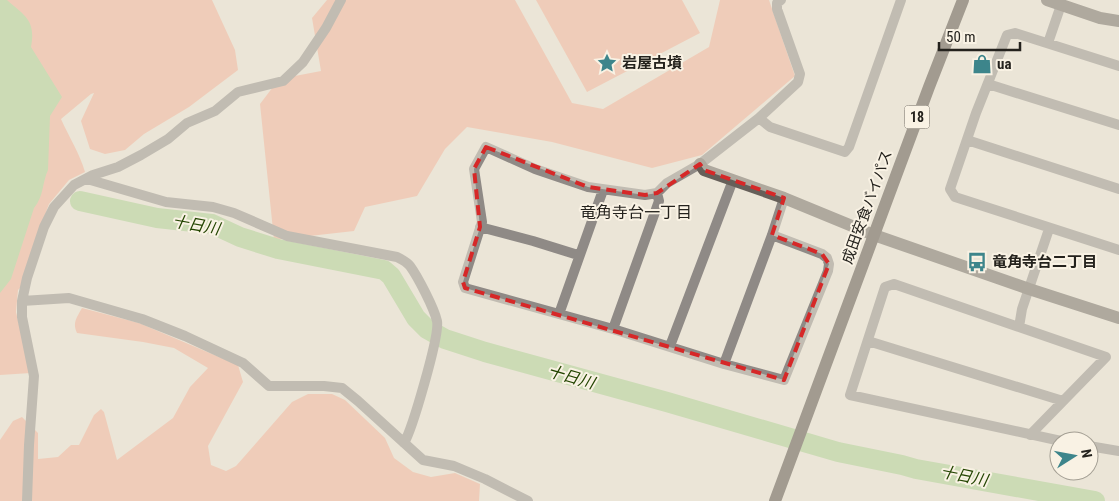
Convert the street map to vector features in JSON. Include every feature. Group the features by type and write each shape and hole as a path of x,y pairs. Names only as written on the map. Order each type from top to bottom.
{"main road":[{"name":"成田安食バイパス","path":"775,501 963,0"}],"street":[{"path":"28,501 28,445 34,376 22,317 22,302 27,278 44,227 54,207 74,185 93,175 118,167 141,155 168,139 187,123 214,111 238,92 284,81 303,62 326,28 341,0"},
{"path":"772,235 827,258 829,264 828,271 784,380 724,364 613,329 465,288 463,282 482,222 474,169 486,148 535,169 588,187 645,195 657,193 667,183 700,164 759,118 798,82 800,74 776,9 777,3 781,0"},
{"path":"759,118 770,127 845,152 850,147 902,0"},
{"path":"1047,0 1100,18 1119,21"},
{"path":"1048,43 1061,5"},
{"path":"1119,66 1015,33 1007,36 950,189 955,197 1119,250"},
{"path":"988,84 1119,125"},
{"path":"967,140 1119,189"},
{"path":"700,164 704,170 784,198 874,234 1029,289 1119,318"},
{"path":"87,179 166,202 213,207 287,236 397,257 409,264 427,297 437,321 437,334 420,396 404,443"},
{"path":"670,346 733,180"},
{"path":"559,314 578,255 603,190"},
{"path":"613,329 659,201 657,193"},
{"path":"724,364 784,198"},
{"path":"480,227 578,255"},
{"path":"1019,327 1049,228"},
{"path":"1030,435 1106,357 894,284 885,287 850,396 1030,435 1049,439"},
{"path":"22,302 69,298 142,319 243,362 269,386 324,386 342,388 423,460 462,470 485,479 528,501"},
{"path":"868,341 1063,401"},
{"path":"1099,448 1119,451"}],"highlighted area":[{"path":"486,147 588,187 645,195 657,193 700,164 704,170 784,198 772,235 822,254 829,264 784,380 465,288 463,282 480,227 474,169"}],"shaded area":[{"path":"0,0 212,0 235,50 238,70 189,107 144,134 125,150 105,154 90,149 81,121 94,93 61,119 85,172 69,180 49,204 27,264 22,286 18,290 16,312 31,373 0,375"},
{"path":"0,0 7,0 28,19 32,31 31,47 62,97 50,116 48,170 41,194 34,208 11,279 0,293"},
{"path":"327,0 515,0 572,103 603,109 709,47 720,0 769,0 795,76 702,155 652,168 552,142 467,127 445,149 417,196 365,207 354,231 274,240 260,104 279,79 321,71 312,18"},
{"name":"岩屋古墳","path":"536,0 682,0 700,33 587,92"},
{"path":"82,308 139,323 238,365 243,382 208,446 211,465 226,471 236,466 292,402 308,394 332,394 345,400 385,438 394,458 413,472 431,477 455,473 480,484 479,501 0,501 0,440 13,421 22,417 38,433 38,459 58,457 71,445 79,445 94,415 101,409 104,412 117,460 173,418 190,387 208,368 174,348 77,333 75,323"}],"waterway":[{"name":"十日川","path":"80,201 157,218 212,224 240,237 278,249 384,270 391,276 416,318 427,329 445,339 485,352 838,452 916,469 1095,501"}],"place":[{"name":"岩屋古墳","path":"607,63"},
{"name":"ua","path":"982,64"},
{"name":"竜角寺台二丁目","path":"977,262"}],"district":[{"name":"竜角寺台一丁目","path":"636,212"}]}
